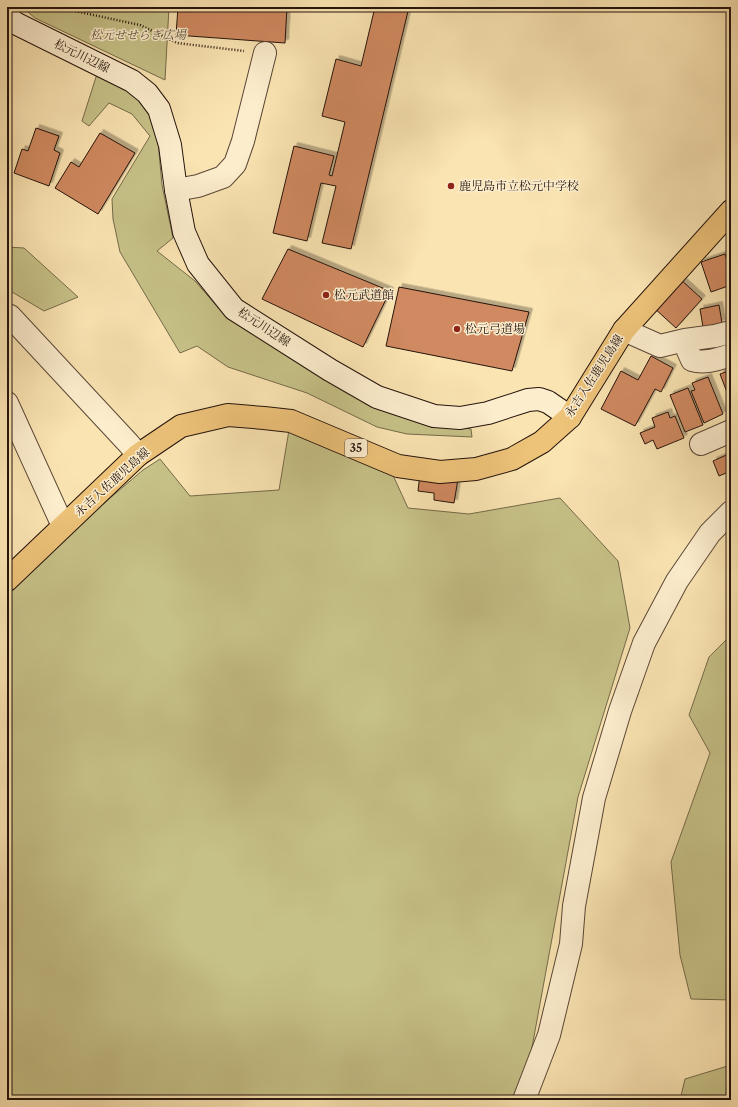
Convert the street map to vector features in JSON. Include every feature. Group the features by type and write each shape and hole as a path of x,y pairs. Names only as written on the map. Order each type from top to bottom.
{"main road":[{"name":"永吉入佐鹿児島線","path":"7,580 138,455 181,426 228,415 291,421 398,466 440,472 476,469 518,456 542,442 570,417 624,330 731,211"}],"street":[{"name":"松元川辺線","path":"7,16 15,23 132,80 147,93 159,109 170,145 176,190 184,232 198,264 234,308 337,374 377,397 434,416 460,418 488,413 528,400 539,399 548,402 570,417"},
{"path":"176,190 198,186 223,177 235,164 243,141 265,53"},
{"path":"7,315 10,316 138,455"},
{"path":"624,330 660,346 731,332"},
{"path":"685,340 692,360 700,362 731,355"},
{"path":"7,403 11,426 63,526"},
{"path":"701,444 731,431"},
{"path":"524,1100 549,1035 553,1020 571,944 574,906 594,798 620,711 644,643 677,581 710,533 731,512"}],"path":[{"path":"61,7 140,25 177,43 265,53"}],"green space":[{"name":"松元せせらぎ広場","path":"22,7 169,7 165,80 35,18"},
{"path":"97,74 128,86 144,104 157,131 162,185 173,238 157,251 195,281 227,318 287,353 345,392 385,410 424,422 471,429 472,437 407,434 377,427 307,393 228,367 197,346 180,353 120,252 113,219 112,199 150,136 132,114 109,103 89,126 82,121"},
{"path":"7,247 24,248 78,297 44,311 7,289"},
{"path":"289,430 386,460 408,508 469,514 560,498 618,561 630,628 578,797 528,1069 511,1100 7,1100 7,590 36,561 143,470 160,459 190,496 279,490"},
{"path":"731,635 731,1000 691,999 680,955 671,862 710,753 689,715 709,657"},
{"path":"731,1065 731,1100 680,1100 685,1079"}],"building":[{"path":"178,7 287,7 285,43 176,35"},
{"path":"375,7 409,7 351,249 322,243 336,186 321,183 307,241 273,233 294,146 334,156 329,175 332,176 345,122 322,116 336,59 361,66"},
{"path":"36,128 59,136 54,150 60,153 49,186 14,173 22,149 28,151"},
{"path":"100,133 135,153 98,214 55,188 71,162 79,167"},
{"name":"松元武道館","path":"288,249 390,291 363,347 262,299"},
{"path":"725,254 731,274 731,285 711,292 701,262"},
{"path":"679,278 702,299 676,328 653,307"},
{"name":"松元弓道場","path":"399,287 529,312 512,371 386,346"},
{"path":"719,305 722,323 703,327 700,309"},
{"path":"651,356 673,368 661,392 655,389 635,426 601,409 621,371 638,380"},
{"path":"731,370 731,403 720,374"},
{"path":"708,377 723,414 704,423 691,391 695,390 692,383"},
{"path":"688,388 703,425 685,432 670,395"},
{"path":"668,412 670,418 675,416 684,438 657,449 653,440 645,444 640,433 655,427 652,418"},
{"path":"731,453 731,471 719,476 713,461"},
{"path":"420,474 458,479 454,503 434,500 434,493 418,491"}],"place":[{"name":"鹿児島市立松元中学校","path":"451,186"},
{"name":"松元武道館","path":"326,295"},
{"name":"松元弓道場","path":"457,329"}]}
